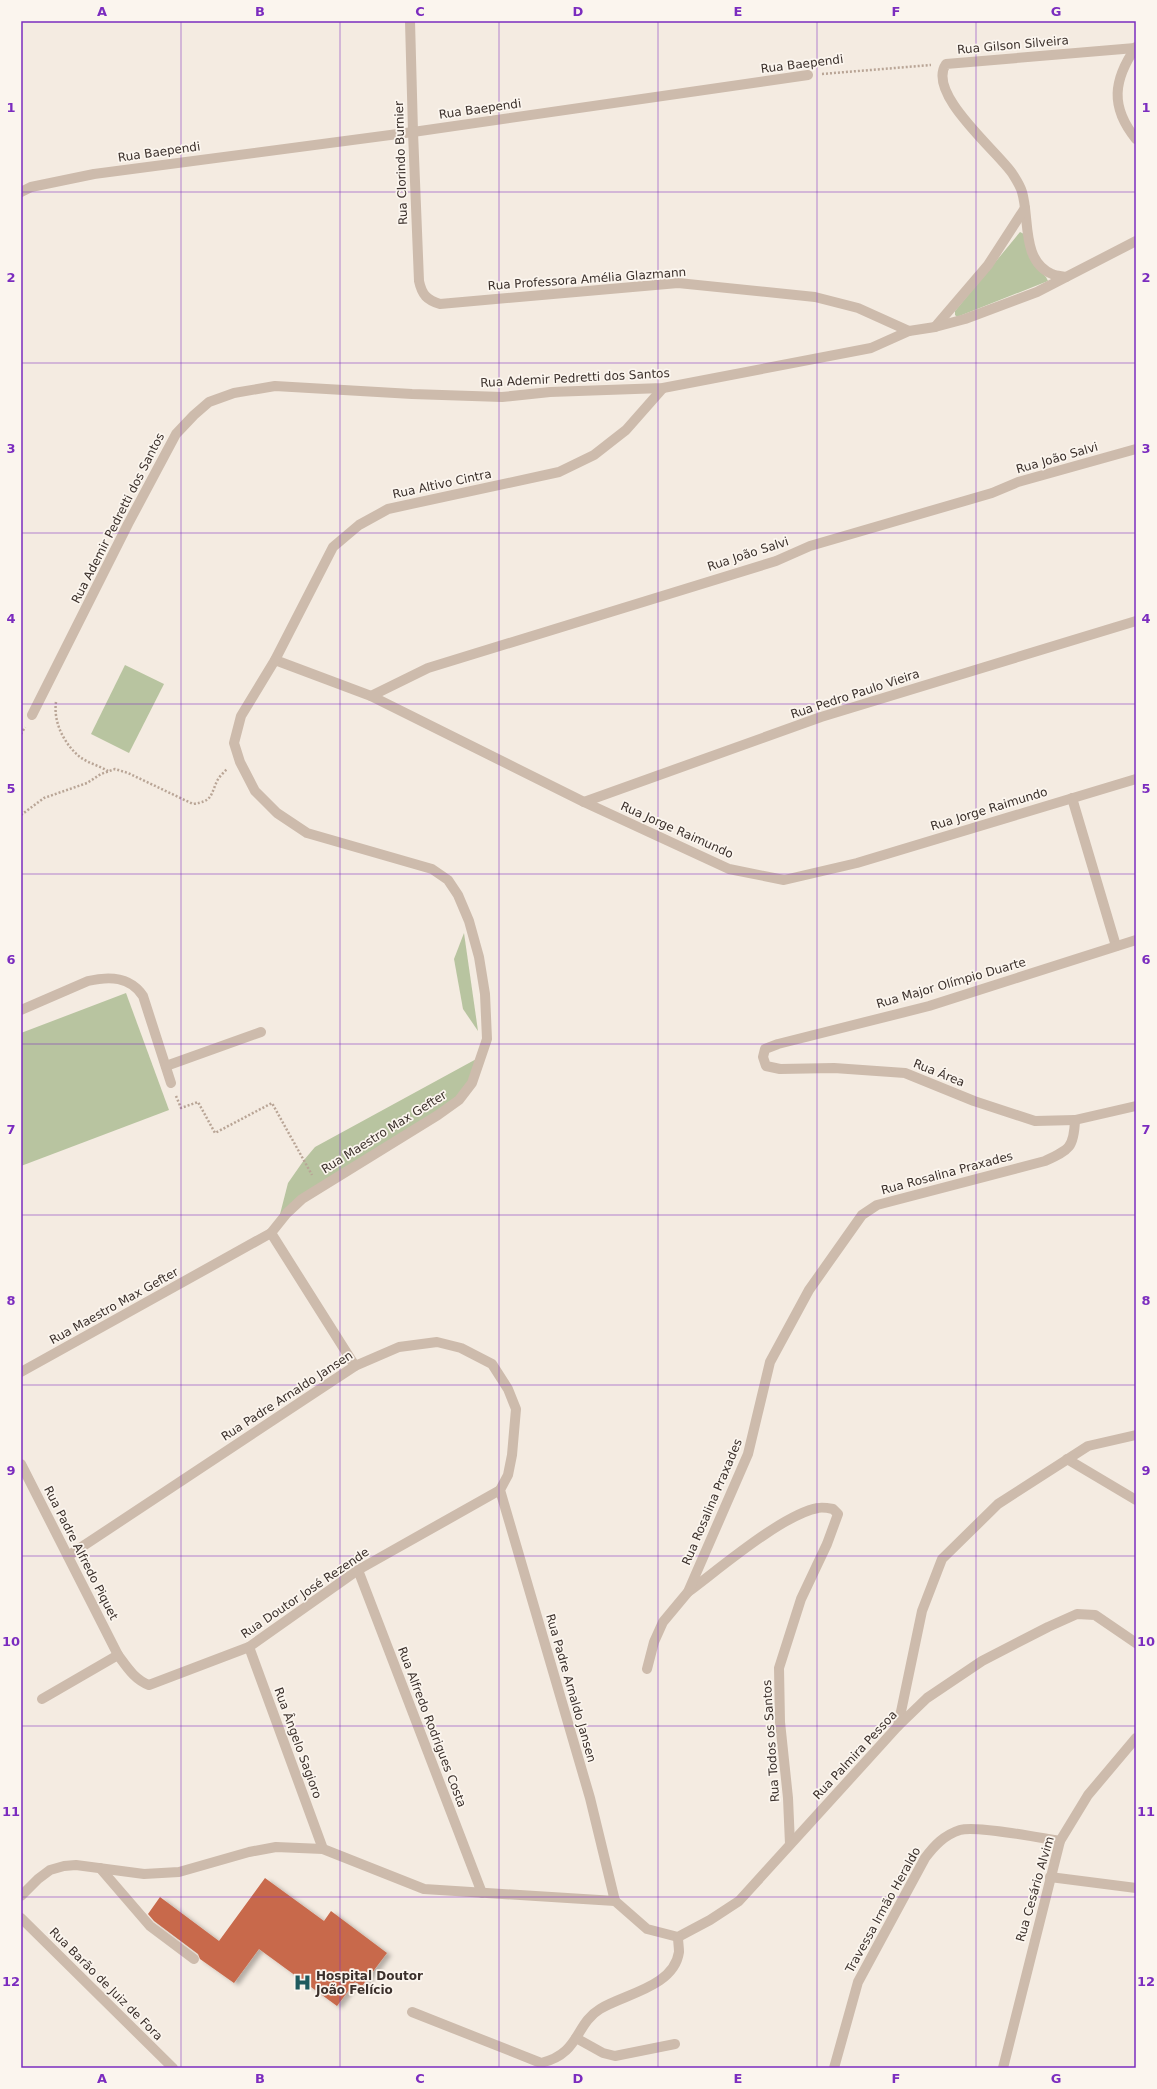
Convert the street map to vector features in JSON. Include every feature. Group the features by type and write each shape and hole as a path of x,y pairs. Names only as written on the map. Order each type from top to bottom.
{"street":[{"name":"Rua Clorindo Burnier","path":"410,21 419,281 422,292 429,300"},
{"name":"Rua Gilson Silveira","path":"1066,277 1052,274 1037,262 1030,244 1022,191 1012,173 993,149 955,109 942,78 942,70 946,64 1136,47"},
{"path":"1136,47 1117,88 1117,104 1125,125 1136,139"},
{"name":"Rua Baependi","path":"21,192 31,187 94,174 413,132 808,75"},
{"path":"935,327 988,265 1025,208"},
{"name":"Rua Ademir Pedretti dos Santos","path":"32,715 128,524 176,434 209,402 234,393 276,386 412,394 502,397 550,392 663,388 871,348 909,331 935,327 965,319 1037,292 1136,241"},
{"name":"Rua Professora Amélia Glazmann","path":"429,300 440,304 678,284 713,286 815,297 858,308 909,331"},
{"name":"Rua Altivo Cintra","path":"275,660 333,547 359,525 388,509 559,472 594,455 626,430 663,388"},
{"name":"Rua João Salvi","path":"371,696 428,668 776,561 810,546 992,493 1018,482 1136,449"},
{"name":"Rua Pedro Paulo Vieira","path":"584,802 821,718 1136,621"},
{"name":"Rua Jorge Raimundo","path":"275,660 371,696 584,802 729,869 784,880 856,862 1136,779"},
{"name":"Rua Maestro Max Gefter","path":"21,1372 272,1233 287,1213 302,1199 438,1115 459,1100 472,1083 487,1039 485,994 479,957 469,921 458,895 448,880 432,869 306,833 277,813 255,791 240,762 234,743 241,716 275,660"},
{"path":"1072,798 1116,946"},
{"name":"Rua Major Olímpio Duarte","path":"766,1066 763,1057 765,1049 778,1044 929,1006 1136,940"},
{"path":"21,1010 88,982 112,977 123,980 138,988 143,996 171,1083"},
{"path":"166,1066 261,1032"},
{"name":"Rua Área","path":"766,1066 780,1069 834,1068 905,1073 974,1101 1035,1121 1075,1120"},
{"path":"1075,1120 1136,1106"},
{"name":"Rua Rosalina Praxades","path":"647,1669 654,1642 663,1622 688,1592 748,1454 770,1362 809,1290 862,1215 877,1205 1045,1161 1064,1152 1074,1139 1075,1120"},
{"path":"272,1233 355,1366"},
{"name":"Rua Padre Arnaldo Jansen","path":"68,1556 355,1366 399,1348 437,1342 461,1348 492,1364 508,1389 516,1409 512,1456 508,1475 500,1490 590,1798 615,1901"},
{"path":"898,1726 922,1611 942,1559 998,1504 1067,1459 1088,1446 1136,1435"},
{"path":"1067,1459 1136,1500"},
{"name":"Rua Padre Alfredo Piquet","path":"21,1464 118,1655"},
{"name":"Rua Doutor José Rezende","path":"118,1655 130,1672 143,1683 149,1685 249,1647 358,1570 500,1490"},
{"name":"Rua Todos os Santos","path":"688,1592 767,1534 794,1517 818,1508 833,1509 838,1514 827,1544 801,1599 779,1668 780,1722 788,1798 790,1844"},
{"name":"Rua Alfredo Rodrigues Costa","path":"358,1570 482,1893"},
{"name":"Rua Palmira Pessoa","path":"678,1937 710,1920 739,1901 898,1726 928,1698 982,1662 1048,1627 1077,1614 1095,1615 1136,1643"},
{"name":"Rua Ângelo Sagioro","path":"249,1647 323,1849"},
{"path":"42,1699 118,1655"},
{"name":"Rua Cesário Alvim","path":"1003,2068 1060,1841 1088,1795 1136,1738"},
{"name":"Travessa Irmão Heraldo","path":"834,2068 858,1982 925,1858 934,1846 946,1836 961,1830 987,1830 1060,1841"},
{"path":"21,1896 38,1878 50,1870 76,1864 144,1874 179,1872 276,1846 323,1849 424,1889 615,1901 647,1929 678,1937 679,1952 674,1964 661,1980 640,1992 600,2009 576,2038 569,2049 554,2060 541,2063 412,2012"},
{"path":"100,1868 150,1926 194,1959"},
{"path":"1050,1877 1136,1888"},
{"name":"Rua Barão de Juiz de Fora","path":"21,1918 172,2068"},
{"path":"576,2038 603,2053 615,2056 675,2044"}],"path":[{"name":"Rua Baependi","path":"808,75 946,64"},
{"path":"56,700 55,708 58,726 69,747 81,758 108,770"},
{"path":"21,815 44,798 87,784 108,770 115,769 128,772 193,804 204,802 212,795 217,781 223,773 233,764 240,762"},
{"path":"171,1083 181,1108 198,1102 215,1133 272,1103 320,1188"}],"green space":[{"path":"1020,232 1024,234 1036,267 1048,281 957,317 955,315 955,311"},
{"path":"125,665 164,684 129,753 91,734"},
{"path":"464,933 478,1031 463,1009 454,959"},
{"path":"126,993 169,1110 21,1166 21,1033"},
{"path":"480,1057 459,1100 302,1199 278,1222 288,1183 315,1147"}],"building":[{"path":"265,1878 324,1921 331,1911 387,1953 362,1986 355,1982 337,2006 259,1949 234,1983 200,1959 198,1954 154,1921 148,1914 160,1897 219,1941"}],"place":[{"name":"Hospital Doutor João Felício","path":"303,1983"}]}
